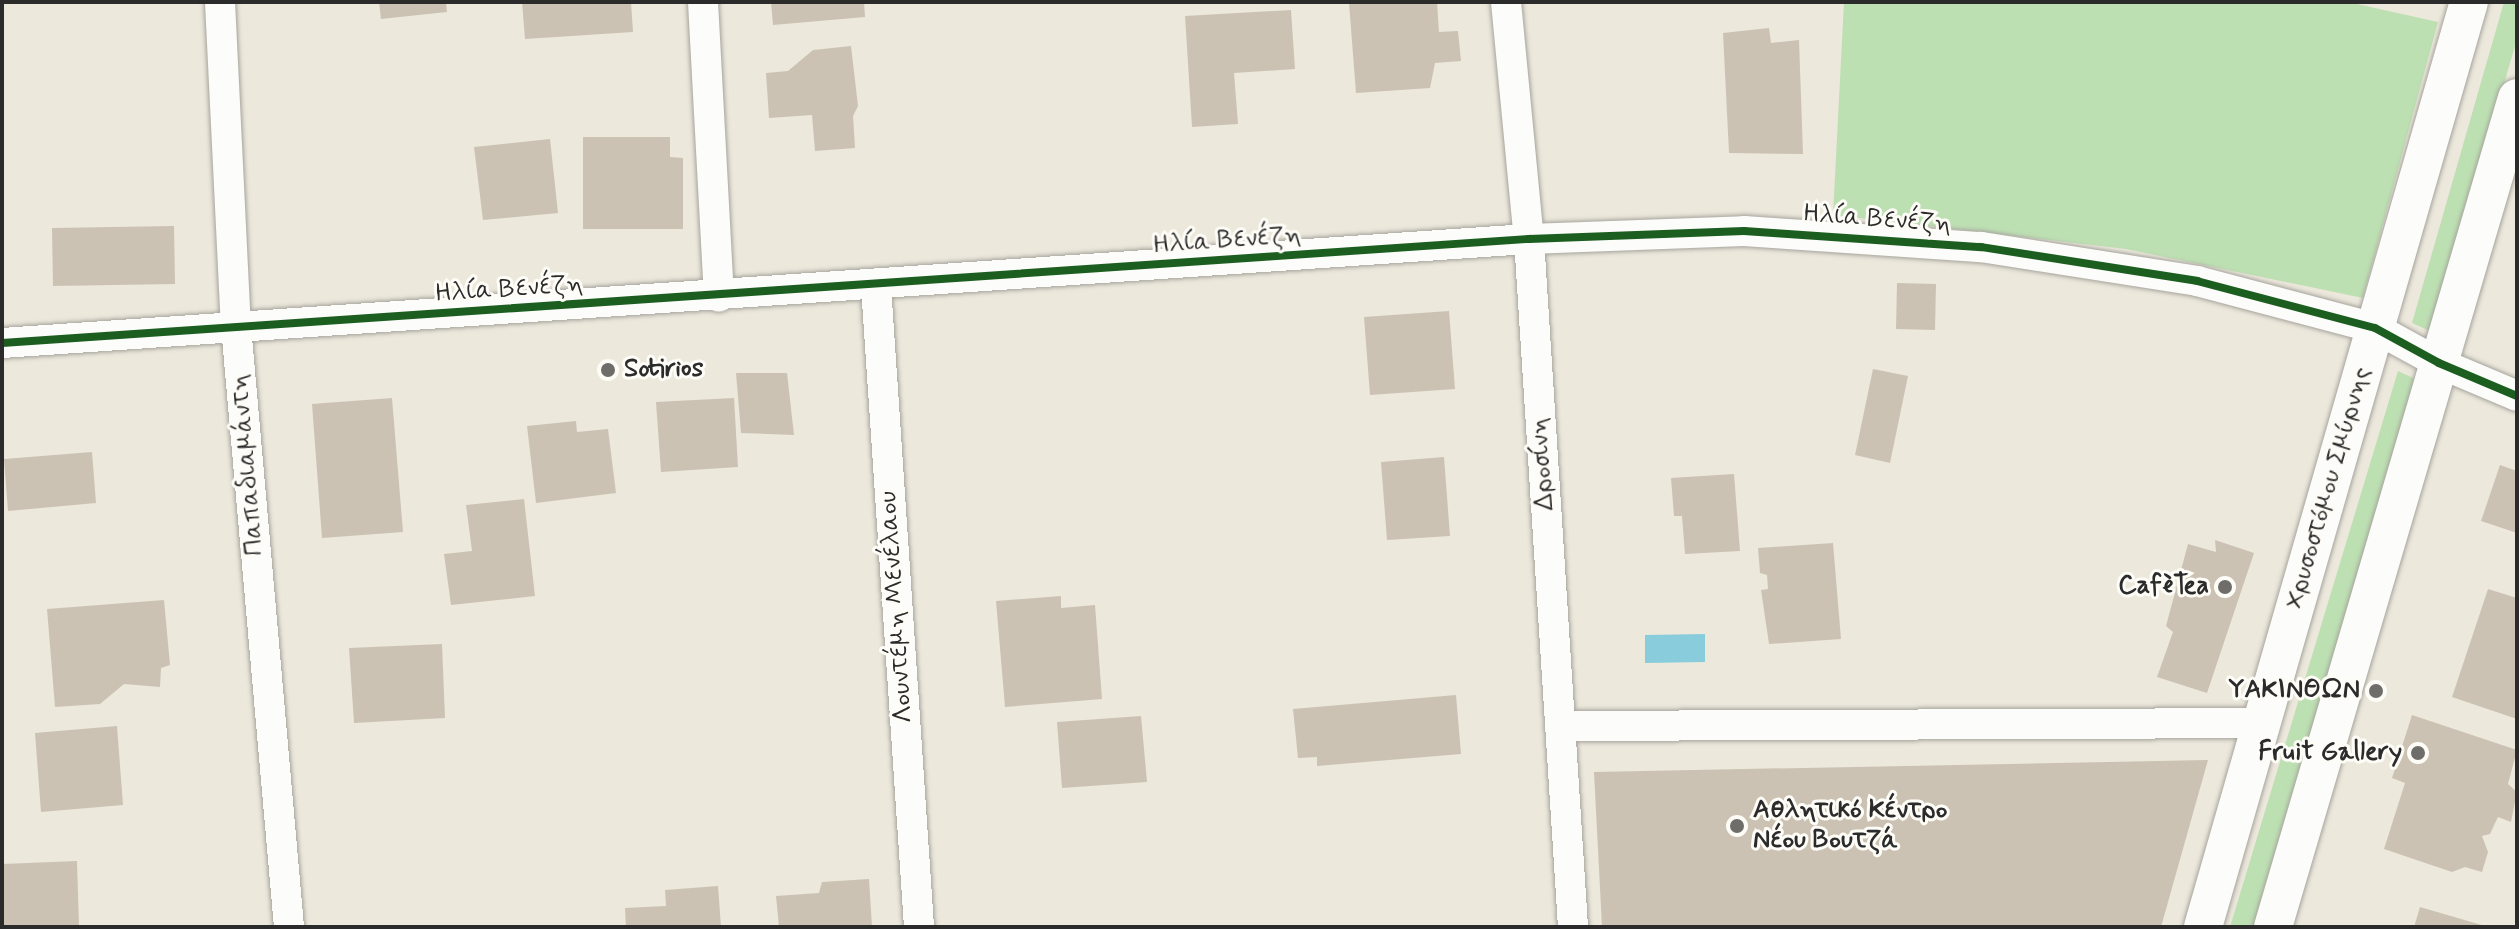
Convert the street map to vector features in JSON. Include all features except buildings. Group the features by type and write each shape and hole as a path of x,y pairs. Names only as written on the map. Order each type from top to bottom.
{"street":[{"name":"Παπαδιαμάντη","path":"220,2 236,326 289,927"},
{"path":"703,2 719,297"},
{"name":"Δροσίνη","path":"1506,2 1529,239 1573,927"},
{"name":"Χρυσοστόμου Σμύρνης","path":"2203,927 2469,2"},
{"path":"2273,927 2517,98"},
{"name":"Ηλία Βενέζη","path":"2,343 719,297 1529,239 1744,231 1981,247 2197,281 2375,328 2439,363 2517,396"},
{"name":"Λουντέμη Μενέλαου","path":"876,286 919,927"},
{"path":"1560,726 2262,723"}],"green space":[{"path":"1844,2 2348,2 2438,22 2363,298 2126,249 1833,215"},
{"path":"2504,2 2517,2 2517,39 2432,332 2412,323"},
{"path":"2398,371 2420,381 2256,927 2230,927"}],"water":[{"path":"1705,634 1705,662 1645,663 1645,635"}],"cycle path":[{"path":"2,343 1529,239 1744,231 1981,247 2197,281 2375,328 2439,363 2517,396"}],"place":[{"name":"Sotirios","path":"608,370"},
{"name":"CafèTea","path":"2225,587"},
{"name":"ΥΑΚΙΝΘΩΝ","path":"2376,691"},
{"name":"Fruit Gallery","path":"2418,753"},
{"name":"Αθλητικό Κέντρο Νέου Βουτζά","path":"1737,826"}]}
